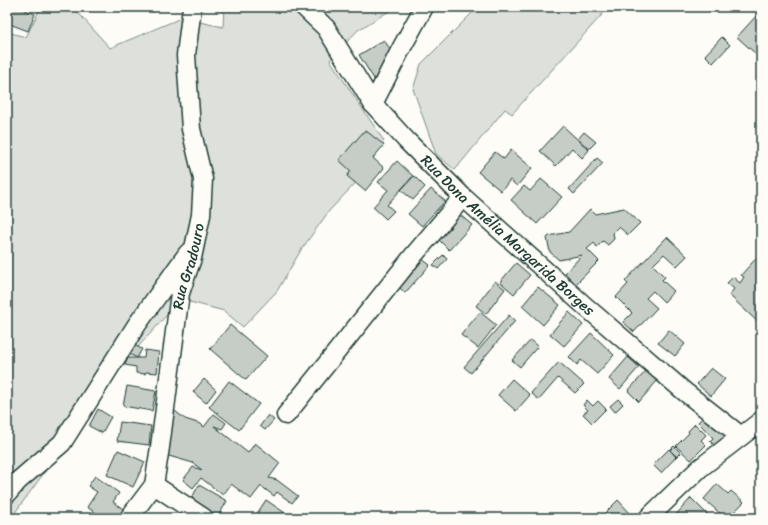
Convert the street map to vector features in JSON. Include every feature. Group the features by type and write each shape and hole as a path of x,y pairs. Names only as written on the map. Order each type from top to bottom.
{"street":[{"name":"Rua Gradouro","path":"129,518 154,485 180,293 192,258 201,215 203,179 191,129 186,54 192,7"},
{"name":"Rua Dona Amélia Margarida Borges","path":"304,7 326,28 373,104 407,141 463,197 586,307 679,387 741,436"},
{"path":"373,104 424,7"},
{"path":"286,415 412,256 463,197"},
{"path":"7,494 18,481 62,443 136,326 195,242"},
{"path":"648,518 700,468 761,421"},
{"path":"154,485 204,518"}],"shaded area":[{"path":"41,7 73,7 110,48 181,18 223,27 224,7 396,7 358,30 330,60 384,141 361,162 365,173 329,211 301,250 277,291 243,327 224,311 186,301 166,316 129,357 11,518 7,518 7,32 26,37"},
{"path":"478,7 609,7 512,114 505,109 455,170 436,154 413,89 421,64"}],"building":[{"path":"7,7 18,7 35,14 28,31 7,23"},
{"path":"149,7 161,7 152,12"},
{"path":"757,15 761,18 761,51 757,55 737,37"},
{"path":"722,37 730,45 713,63 705,55"},
{"path":"384,40 394,55 377,84 359,55"},
{"path":"563,126 589,150 582,158 572,148 556,166 540,151"},
{"path":"365,130 384,145 373,158 384,168 365,191 347,176 351,171 339,160"},
{"path":"584,132 596,142 589,149 578,139"},
{"path":"511,150 532,168 517,186 510,180 501,191 478,172 495,152 504,159"},
{"path":"597,158 603,163 574,194 569,189"},
{"path":"397,161 413,176 387,205 394,211 386,219 373,207 388,190 378,182"},
{"path":"414,176 425,187 413,200 401,190"},
{"path":"541,179 562,197 537,224 511,200 524,186 530,191"},
{"path":"431,189 445,201 422,226 408,214"},
{"path":"624,208 640,223 628,235 619,227 613,233 614,239 608,245 603,241 597,247 594,243 587,249 599,261 576,284 565,273 582,255 559,260 550,252 547,238 549,236 569,232 590,209 595,214"},
{"path":"459,214 472,225 449,250 437,238"},
{"path":"667,237 687,256 677,266 664,254 653,265 665,277 662,280 674,291 664,302 653,291 646,298 657,308 634,332 623,322 632,313 616,297 628,284 625,281"},
{"path":"761,253 761,325 729,295 734,289 727,283 733,277 740,283 744,277 741,275"},
{"path":"443,255 447,259 438,269 433,265"},
{"path":"422,259 430,265 405,293 398,286"},
{"path":"516,263 530,275 514,294 500,282"},
{"path":"495,281 505,289 486,314 476,306"},
{"path":"538,287 560,305 543,325 522,306"},
{"path":"480,312 496,325 478,348 461,335"},
{"path":"569,312 583,325 564,346 550,334"},
{"path":"509,315 515,321 471,373 464,367"},
{"path":"230,325 267,356 246,380 210,349"},
{"path":"669,330 685,344 675,356 658,343"},
{"path":"591,333 614,355 597,374 581,360 577,365 569,357"},
{"path":"531,340 538,346 520,367 512,360"},
{"path":"134,345 142,349 137,358 130,354"},
{"path":"145,350 159,352 157,373 136,373 136,367 125,365 128,358 144,358"},
{"path":"628,357 639,367 620,389 609,379"},
{"path":"559,362 584,384 575,393 558,378 539,400 531,393"},
{"path":"711,368 725,379 711,396 697,384"},
{"path":"646,371 657,381 639,402 628,391"},
{"path":"204,379 216,390 206,403 193,392"},
{"path":"512,379 530,395 516,411 498,395"},
{"path":"229,381 259,404 239,430 209,407"},
{"path":"127,386 156,391 152,411 123,406"},
{"path":"618,399 623,404 615,412 610,406"},
{"path":"587,400 593,406 598,401 606,409 592,423 583,414 588,410 583,405"},
{"path":"98,409 111,417 102,433 89,426"},
{"path":"175,411 185,419 201,424 204,427 214,414 226,423 222,429 214,426 248,453 255,443 280,463 269,478 277,480 298,496 292,503 277,492 274,496 261,486 251,499 231,484 223,495 201,478 193,488 183,480 193,467 202,470 193,463 162,454"},
{"path":"268,415 274,420 265,430 260,426"},
{"path":"705,415 728,439 718,449 710,441 713,438 698,422"},
{"path":"120,422 151,426 149,445 117,441"},
{"path":"695,424 706,435 701,440 706,445 691,460 676,446 689,433 688,431"},
{"path":"674,446 681,453 677,457 670,450"},
{"path":"669,449 676,457 661,473 653,465"},
{"path":"118,450 145,462 133,487 107,475"},
{"path":"95,476 119,493 113,502 126,511 121,518 103,518 87,507 97,492 88,486"},
{"path":"717,484 728,494 731,491 744,502 728,518 725,518 704,499"},
{"path":"199,485 227,501 218,517 190,501"},
{"path":"691,498 707,514 704,518 673,518"},
{"path":"266,500 291,517 254,518"},
{"path":"618,500 629,512 624,518 604,518 602,516"}]}
